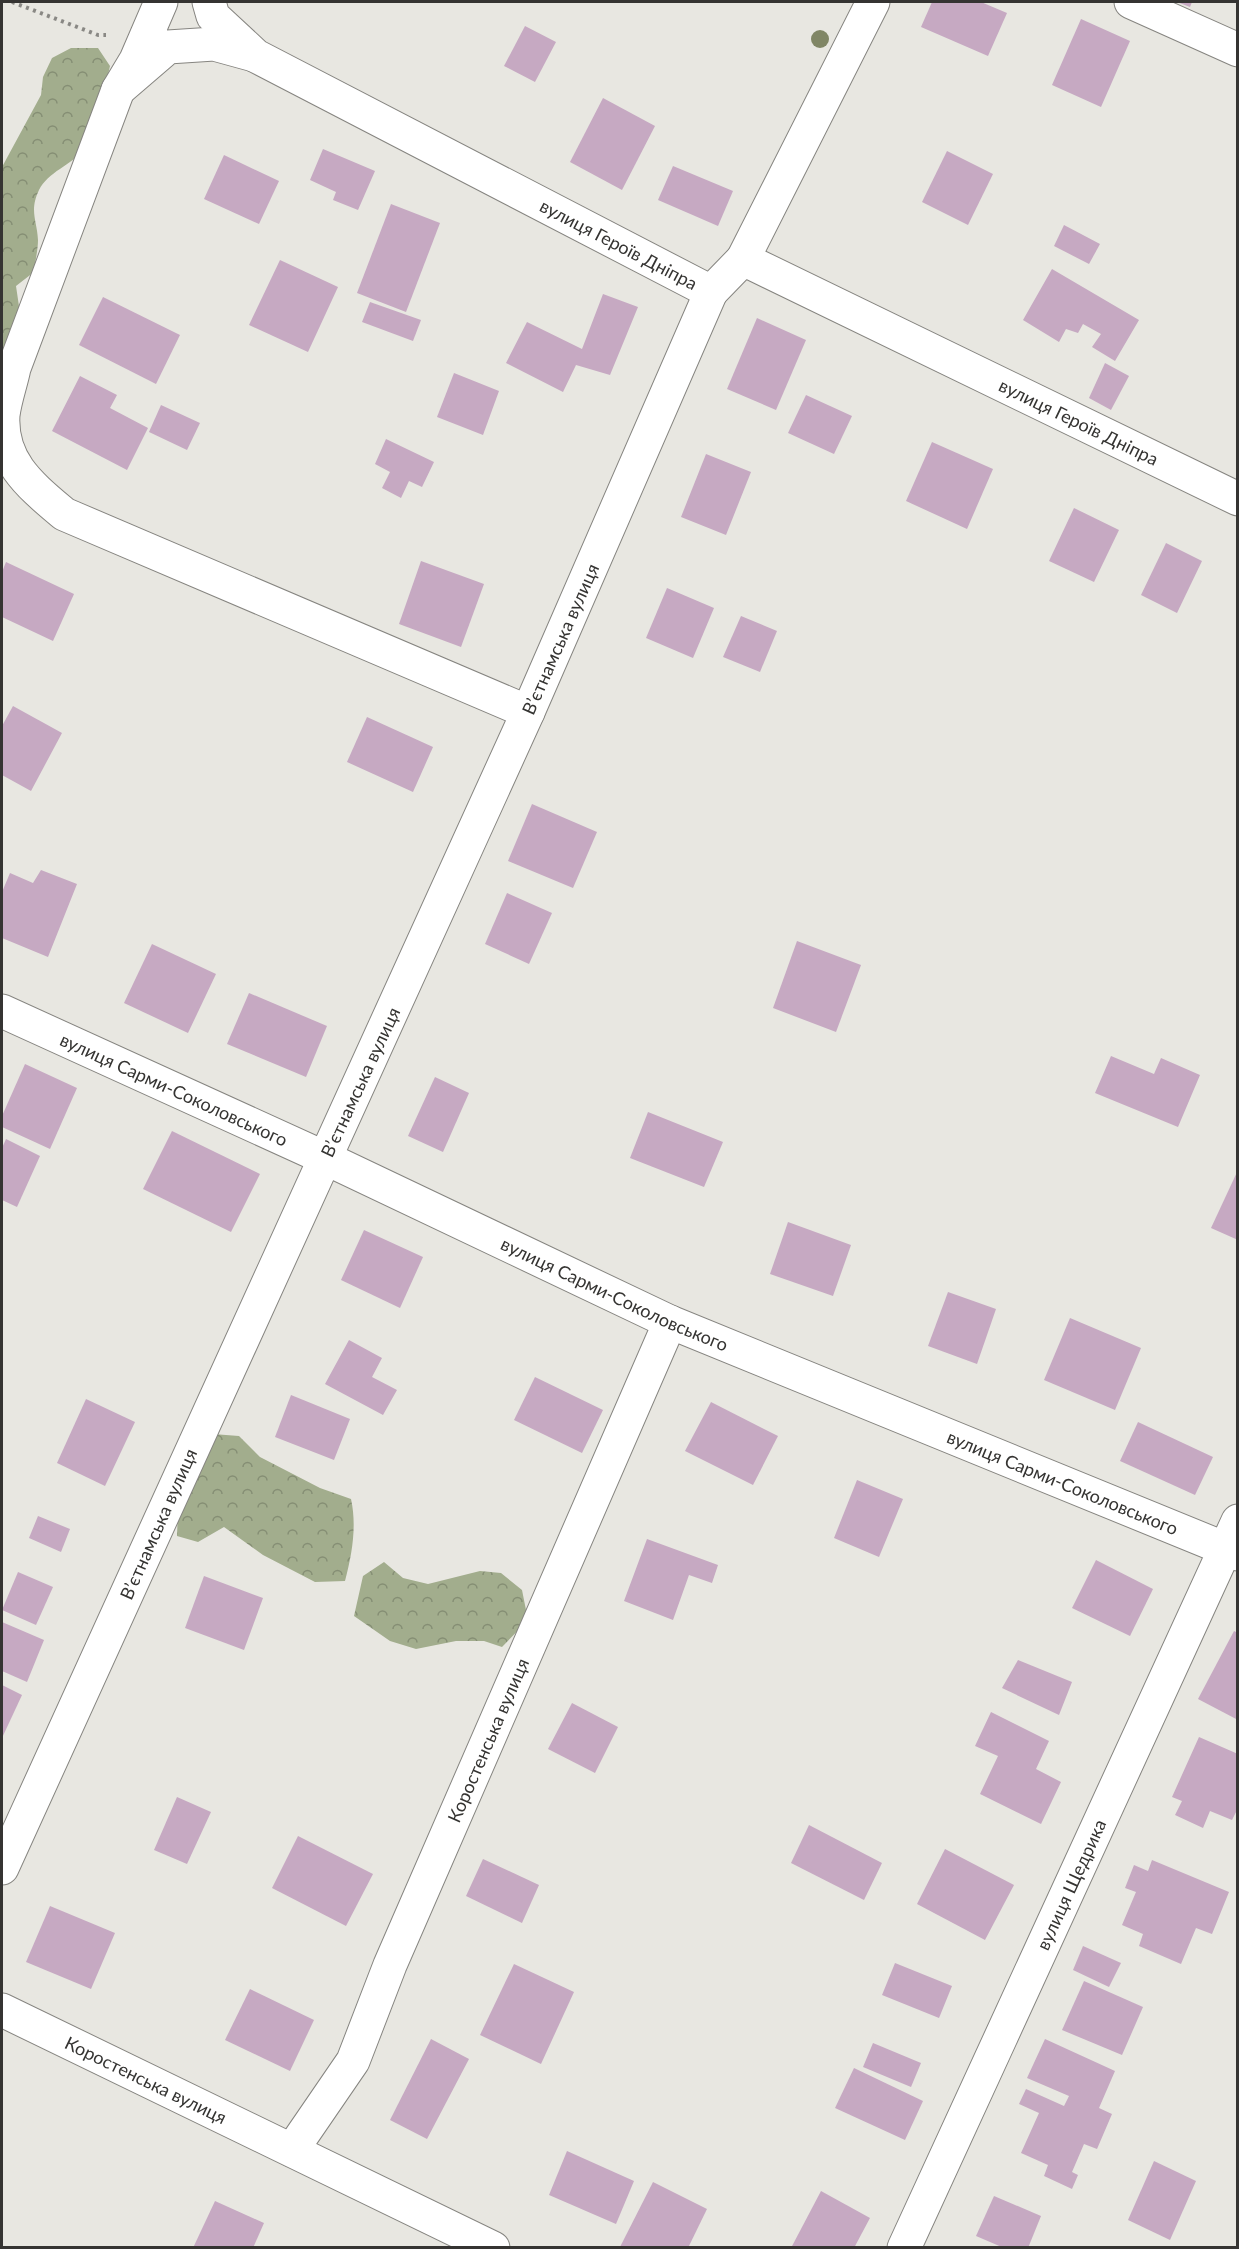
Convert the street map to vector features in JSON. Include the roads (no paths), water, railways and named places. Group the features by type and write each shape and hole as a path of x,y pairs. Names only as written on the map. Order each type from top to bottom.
{"street":[{"path":"161,2 136,60 118,90 14,368 3,415 6,450 24,480 64,514 528,712"},
{"name":"вулиця Героїв Дніпра","path":"210,2 213,16 256,56 711,292 743,260 1238,499"},
{"path":"743,260 873,2"},
{"path":"1131,2 1238,50"},
{"path":"118,90 168,47 214,44 256,56"},
{"name":"Вʼєтнамська вулиця","path":"2,1868 528,712 711,292"},
{"name":"вулиця Сарми-Соколовського","path":"2,1011 325,1158 670,1322 1234,1541"},
{"name":"Коростенська вулиця","path":"292,2150 353,2061 390,1965 670,1322"},
{"name":"вулиця Щедрика","path":"904,2247 1234,1541"},
{"name":"Коростенська вулиця","path":"2,2010 493,2247"}]}
